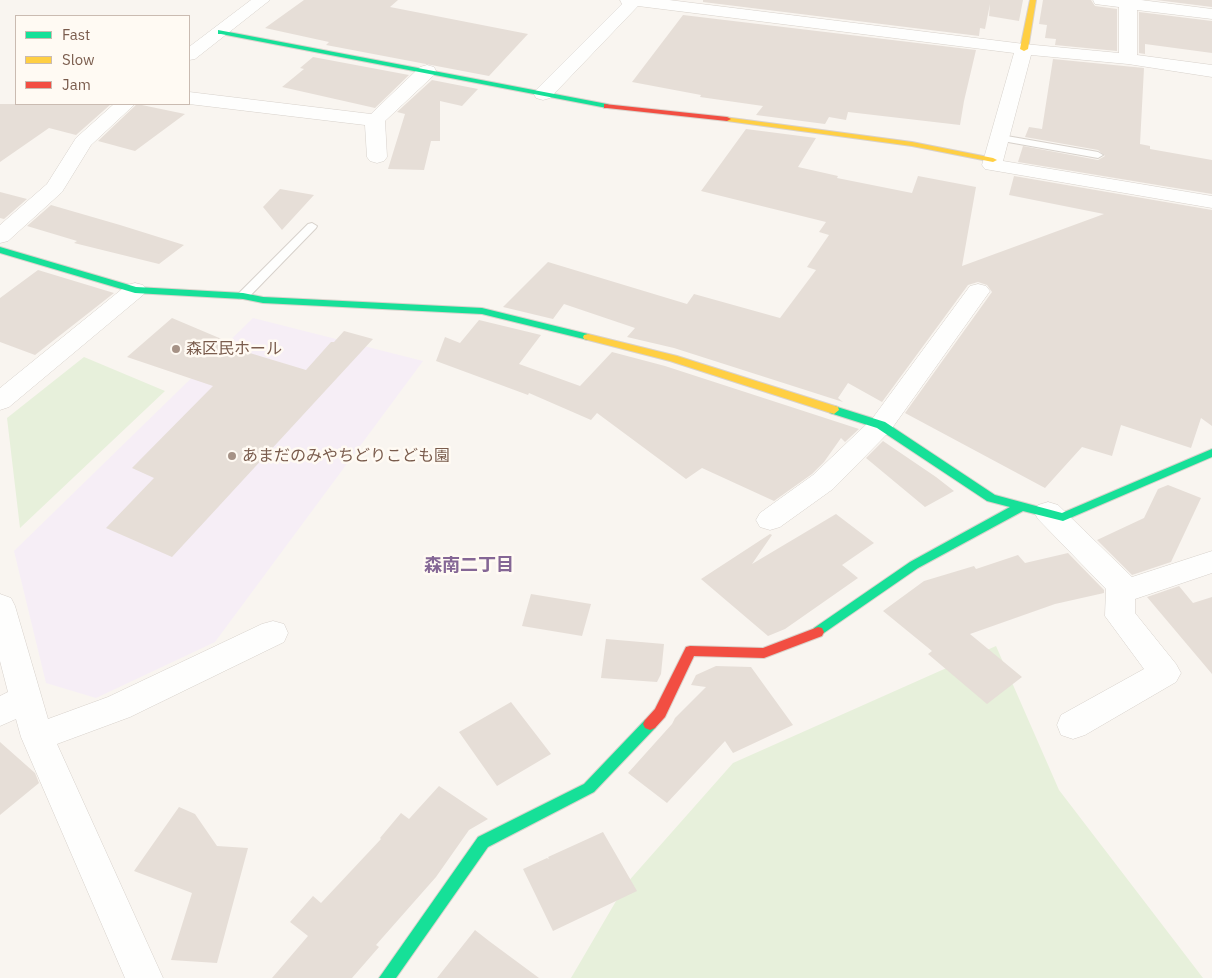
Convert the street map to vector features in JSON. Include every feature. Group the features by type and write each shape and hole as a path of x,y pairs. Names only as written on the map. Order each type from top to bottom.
{"street":[{"path":"190,54 262,0"},
{"path":"628,0 1024,49 1128,58 1212,71"},
{"path":"1033,0 1024,49 992,165 1212,202"},
{"path":"1101,0 1212,14"},
{"path":"544,94 634,1"},
{"path":"1128,3 1128,58"},
{"path":"220,32 607,106 848,134 993,160"},
{"path":"190,98 375,120 427,72"},
{"path":"0,236 55,188 83,142 123,105"},
{"path":"375,120 377,157"},
{"path":"0,250 135,290 243,296 262,300 482,310 673,358 881,425 991,498 1063,516 1212,453"},
{"path":"0,401 135,290"},
{"path":"770,520 823,482 881,425 978,291"},
{"path":"1035,509 1121,586 1120,616 1166,673 1073,725"},
{"path":"386,978 483,842 589,788 660,713 690,651 764,653 820,632 914,565 1035,509"},
{"path":"1121,592 1212,562"},
{"path":"0,606 13,705 37,737 144,978"},
{"path":"37,737 119,707 274,633"}],"lane":[{"path":"1000,138 1098,155"},
{"path":"243,296 312,226"}],"shaded area":[{"name":"あまだのみやちどりこども園","path":"253,318 423,361 215,642 96,698 46,683 14,551"}],"green space":[{"path":"84,357 165,391 20,528 7,418"},
{"path":"996,646 1059,790 1203,978 571,978 626,884 733,763"}],"building":[{"path":"304,0 398,0 390,7 528,34 489,76 326,45 329,42 265,28"},
{"path":"703,0 1023,0 1019,21 989,16 990,4 985,29 980,28 979,36 703,2"},
{"path":"1043,0 1091,0 1095,6 1117,9 1117,51 1055,45 1056,39 1045,38 1047,25 1039,24"},
{"path":"1156,0 1212,0 1212,7"},
{"path":"1139,12 1212,21 1212,53 1145,44 1145,54 1139,53"},
{"path":"683,15 976,50 960,125 848,112 846,120 829,117 825,124 756,115 763,106 700,97 701,95 632,82"},
{"path":"313,57 409,75 375,108 282,87 304,69 300,68"},
{"path":"1053,59 1144,68 1140,144 1150,146 1150,149 1212,160 1212,194 1018,162 1023,146 1098,160 1105,156 1098,150 1025,137 1029,127 1042,129"},
{"path":"432,80 478,89 462,106 440,101 440,141 431,141 424,170 388,169 405,114 397,112"},
{"path":"0,104 110,105 76,135 49,128 0,162"},
{"path":"136,105 185,114 135,151 98,141"},
{"path":"746,129 816,138 798,167 838,176 837,178 912,193 918,176 976,187 962,266 1104,214 1009,195 1014,176 1212,210 1212,426 1201,418 1191,448 1121,425 1112,456 1082,447 1045,488 905,413 992,292 987,285 978,282 968,285 882,402 848,383 838,398 843,402 674,348 627,337 635,328 564,304 553,319 503,307 548,262 687,304 694,294 780,318 816,270 807,267 829,235 819,232 826,222 701,191"},
{"path":"280,189 314,195 282,230 263,207"},
{"path":"0,192 27,199 4,219 0,218"},
{"path":"51,205 184,245 159,264 74,243 77,241 27,226"},
{"path":"38,270 114,293 35,355 0,342 0,298"},
{"path":"172,318 224,340 220,344 306,370 331,342 334,342 344,331 373,339 172,557 106,528 154,478 132,468 213,386 127,357"},
{"path":"479,320 541,335 519,364 580,386 612,352 665,366 859,429 845,442 841,438 824,462 812,474 774,501 702,468 686,479 597,413 591,420 529,393 528,395 436,361 445,337 460,343"},
{"path":"883,441 954,491 925,507 866,458"},
{"path":"1168,485 1201,498 1171,562 1132,575 1097,540 1144,518 1158,489"},
{"path":"836,514 874,543 842,565 858,578 785,629 768,636 701,579 770,534 772,535 752,564"},
{"path":"1068,553 1104,590 1104,593 1055,604 970,634 1022,677 987,704 928,654 932,651 883,611 924,581 974,566 976,569 1018,555 1025,563"},
{"path":"1179,586 1193,603 1212,597 1212,674 1147,597"},
{"path":"531,594 591,604 582,636 522,626"},
{"path":"606,639 664,644 661,674 657,682 601,678"},
{"path":"716,666 751,667 793,725 733,753 725,741 667,803 628,773 672,724 675,718 706,687 691,685 696,675"},
{"path":"511,702 551,754 497,786 459,732"},
{"path":"0,742 35,773 39,783 0,815"},
{"path":"439,786 488,819 469,830 436,877 376,945 379,947 352,978 272,978 308,936 290,922 313,896 321,903 381,839 401,813 409,819"},
{"path":"179,807 195,814 217,846 248,848 217,963 171,960 192,893 134,871"},
{"path":"603,832 637,891 553,931 523,869 547,858 549,859 548,857"},
{"path":"475,930 489,941 539,978 437,978"}],"traffic: fast":[{"path":"221,32 607,106"},
{"path":"0,250 135,290 243,296 263,300 482,311 588,337"},
{"path":"834,410 881,425 991,498 1063,517 1212,453"},
{"path":"818,632 914,565 1022,506"},
{"path":"387,978 483,842 589,788 650,724"}],"traffic: slow":[{"path":"1024,49 1033,0"},
{"path":"727,119 912,144 993,160"},
{"path":"588,337 673,358 834,410"}],"traffic: jam":[{"path":"607,106 727,119"},
{"path":"650,724 660,713 690,651 764,653 818,632"}],"place":[{"name":"森区民ホール","path":"176,349"},
{"name":"あまだのみやちどりこども園","path":"232,456"}],"district":[{"name":"森南二丁目","path":"469,566"}]}
